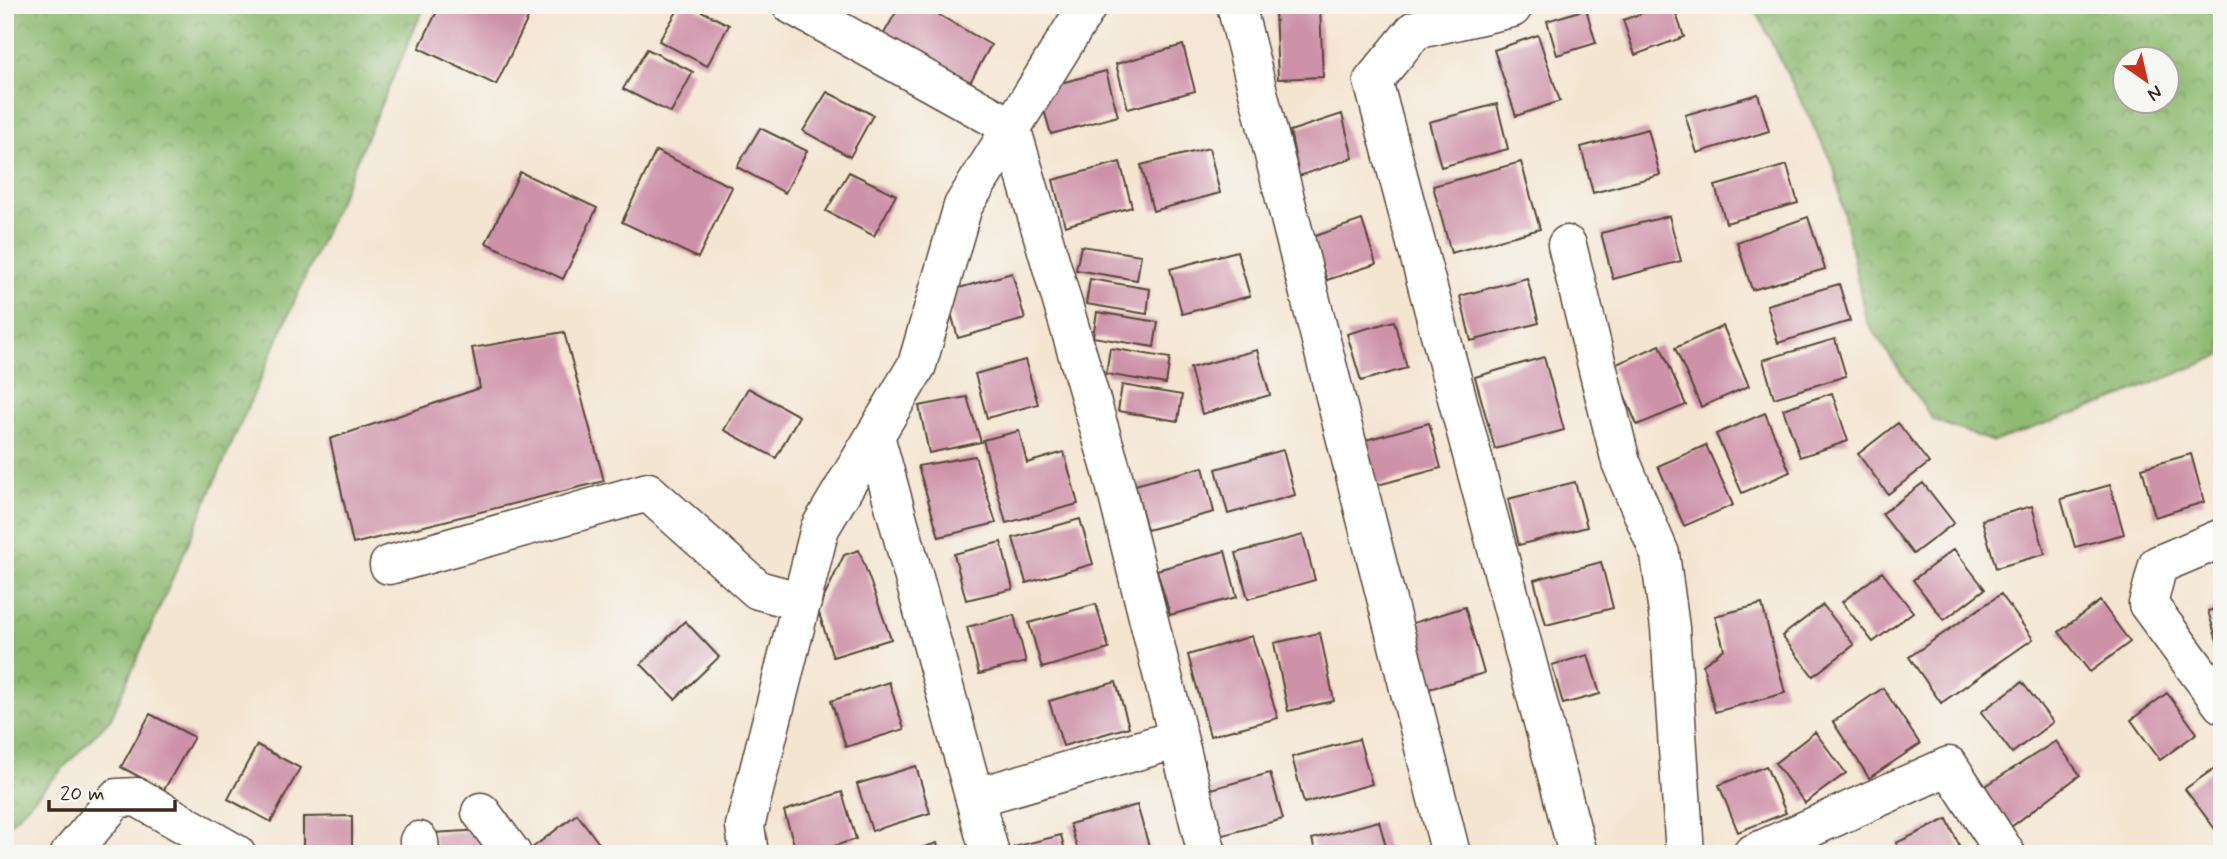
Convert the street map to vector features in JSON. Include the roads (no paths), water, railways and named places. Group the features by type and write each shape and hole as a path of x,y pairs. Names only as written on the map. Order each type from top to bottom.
{"street":[{"path":"792,5 1011,127 1112,472 1207,854"},
{"path":"748,854 745,826 820,528 917,365 963,206 1088,5"},
{"path":"1236,5 1451,854"},
{"path":"1514,5 1512,8 1415,30 1373,80 1578,854"},
{"path":"1567,245 1621,462 1660,554 1670,628 1685,854"},
{"path":"874,436 977,797 990,854"},
{"path":"388,565 648,492 758,590 802,602"},
{"path":"2222,538 2158,565 2148,604 2222,704"},
{"path":"977,797 1178,739"},
{"path":"1752,854 1949,765 2006,854"},
{"path":"70,854 117,798 137,797 236,854"},
{"path":"481,812 512,854"}]}
